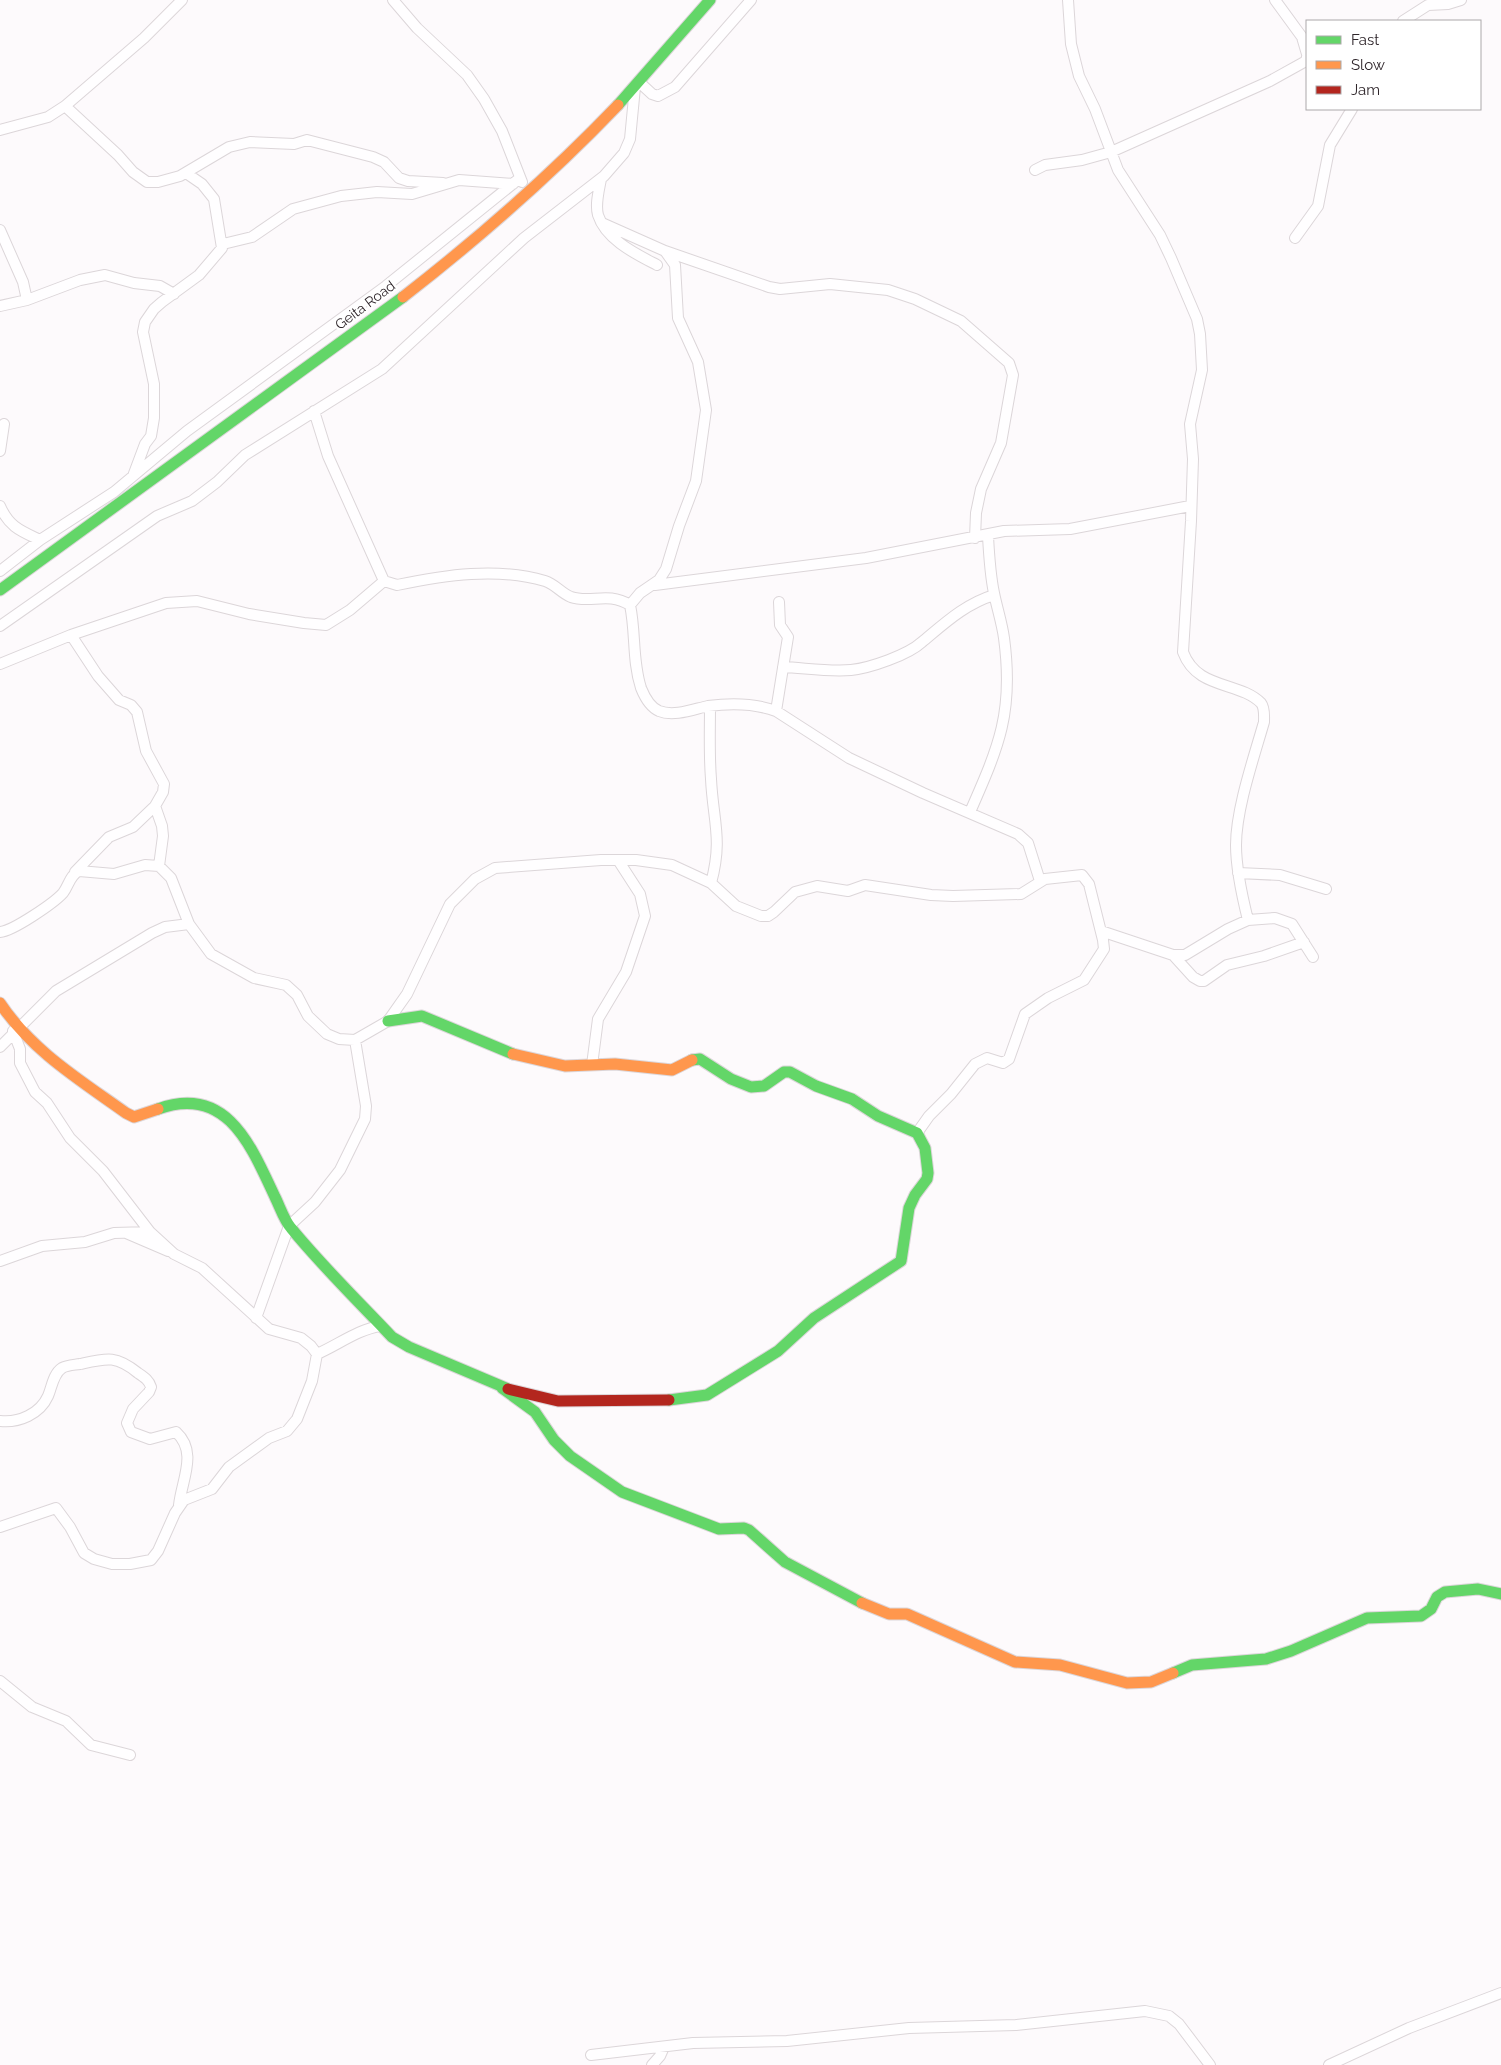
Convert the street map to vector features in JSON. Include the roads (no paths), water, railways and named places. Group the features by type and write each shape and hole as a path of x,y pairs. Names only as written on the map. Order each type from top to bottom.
{"main road":[{"name":"Geita Road","path":"0,590 326,354 447,262 527,195 574,150 637,84 710,0"},
{"path":"0,1003 16,1029 66,1071 126,1113 134,1116 171,1104 193,1102 220,1112 232,1122 254,1153 289,1226 381,1326 409,1348 502,1387 558,1401 684,1400 707,1395 778,1351 814,1318 889,1271 901,1260 909,1208 915,1195 927,1180 925,1148 917,1133 878,1116 852,1099 816,1086 790,1072 784,1072 764,1086 751,1087 730,1080 700,1059 690,1060 672,1070 615,1064 565,1066 512,1054 422,1016 407,1016 388,1021"},
{"path":"502,1387 535,1412 554,1440 570,1456 622,1492 719,1529 744,1528 749,1530 785,1562 827,1582 861,1603 888,1614 907,1614 1015,1662 1060,1665 1126,1683 1151,1682 1192,1665 1266,1659 1291,1651 1367,1618 1422,1616 1431,1609 1437,1597 1445,1592 1478,1589 1501,1594"}],"street":[{"path":"0,130 48,117 65,106 130,51 182,0"},
{"path":"393,0 417,28 467,76 494,115 517,181 527,195"},
{"path":"0,626 158,516 192,501 217,482 245,455 382,369 524,238 601,179 628,147 637,84 658,96 675,87 751,0"},
{"path":"1068,0 1071,44 1077,71 1095,108 1118,170 1160,235 1171,258 1197,319 1200,334 1202,370 1190,424 1193,459 1183,652 1185,658 1196,671 1206,678 1257,701 1264,710 1264,722 1242,810 1236,843 1238,873 1248,920"},
{"path":"1275,0 1302,37 1306,52"},
{"path":"1405,20 1428,5 1448,4 1461,0"},
{"path":"1034,170 1045,165 1082,160 1111,152 1270,81 1306,61"},
{"path":"65,106 141,179 158,182 186,174 200,163 229,147 250,142 294,144 307,140 373,156 384,162 399,178 408,181 443,183 464,180 517,181"},
{"path":"1295,238 1318,206 1330,146 1351,110"},
{"path":"133,478 145,444 151,436 154,418 154,384 146,355 144,327 154,309 199,275 221,251 223,244 214,199 202,184 186,174"},
{"path":"601,179 597,208 602,223 618,242 657,265"},
{"path":"0,571 40,540 133,478 176,440 386,286 517,181"},
{"path":"223,244 252,237 300,206 351,194 378,192 412,194 443,183"},
{"path":"602,223 665,251 780,289 830,284 888,290 915,298 961,321 1009,363 1014,374 1003,436 997,456 981,489 976,513 975,538"},
{"path":"0,230 23,282 27,300"},
{"path":"665,251 676,269 678,318 698,362 706,410 696,482 678,526 666,569 655,584 640,593 630,605 634,660 647,700 653,708 669,714 710,706 749,704 776,711 849,758 923,793 1018,834 1028,843 1040,881"},
{"path":"0,306 27,300 80,280 105,275 134,283 160,286 174,294"},
{"path":"314,411 328,456 384,581 397,585 491,572 543,580 572,597 605,596 623,600 630,605"},
{"path":"0,451 4,424"},
{"path":"0,506 14,528 40,540"},
{"path":"655,584 866,558 1012,530 1070,529 1190,506"},
{"path":"970,812 994,758 1006,707 1008,686 1004,638 994,595 988,536"},
{"path":"0,664 71,635 166,603 180,601 197,601 231,610 304,624 326,624 350,610 384,581"},
{"path":"783,667 852,670 884,660 922,643 933,631 969,604 994,595"},
{"path":"776,711 788,637 780,625 779,602"},
{"path":"0,932 16,927 60,896 75,872 109,837 133,827 155,806 163,792 164,784 146,751 137,712 131,705 119,700 98,676 71,635"},
{"path":"710,706 711,779 718,838 718,853 711,883"},
{"path":"155,806 162,826 163,836 159,866"},
{"path":"75,872 114,874 144,865 159,866 173,883 189,924 198,939 212,954 254,978 286,985 297,995 308,1016 327,1034 339,1039 355,1040 388,1021 407,994 450,904 475,879 495,868 618,860 672,865 711,883 736,906 754,915 768,916 795,892 817,886 848,891 865,885 931,895 1021,894 1030,891 1040,881 1063,876 1082,875 1089,884 1104,950 1088,976 1028,1011 1022,1021 1009,1059 1004,1063 988,1058 975,1064 951,1094 929,1116 917,1133"},
{"path":"592,1065 598,1019 626,972 644,916 640,894 618,860"},
{"path":"1238,873 1280,875 1326,889"},
{"path":"1101,931 1173,956 1185,955 1228,929 1248,920 1262,918 1285,920 1292,924 1313,957"},
{"path":"0,1047 56,991 152,933 165,927 189,924"},
{"path":"1173,956 1193,977 1200,981 1212,976 1227,964 1264,956 1304,942"},
{"path":"16,1029 20,1049 20,1063 35,1092 47,1103 70,1138 103,1171 150,1232 170,1252"},
{"path":"256,1318 289,1226 315,1202 340,1170 365,1119 366,1106 355,1040"},
{"path":"0,1261 42,1246 85,1242 106,1235 150,1232"},
{"path":"125,1233 202,1268 269,1329 301,1338 312,1346 317,1354 312,1381 304,1406 297,1419 287,1431 269,1438 229,1467 212,1489 189,1497 179,1505"},
{"path":"317,1354 336,1346 368,1328 381,1326"},
{"path":"0,1421 16,1421 30,1416 39,1409 48,1398 57,1373 65,1367 110,1358 127,1364 146,1378 151,1387 130,1416 128,1423 131,1432 150,1439 176,1432 186,1442 188,1449 179,1505 164,1540 154,1555 144,1562 112,1564 94,1559 84,1552 70,1526 56,1508 0,1527"},
{"path":"0,1681 32,1707 66,1721 91,1745 130,1755"},
{"path":"1329,2065 1409,2028 1501,1993"},
{"path":"591,2055 693,2043 787,2041 909,2028 1016,2025 1145,2012 1169,2016 1179,2024 1210,2065"},
{"path":"652,2065 660,2056 664,2047"}]}
